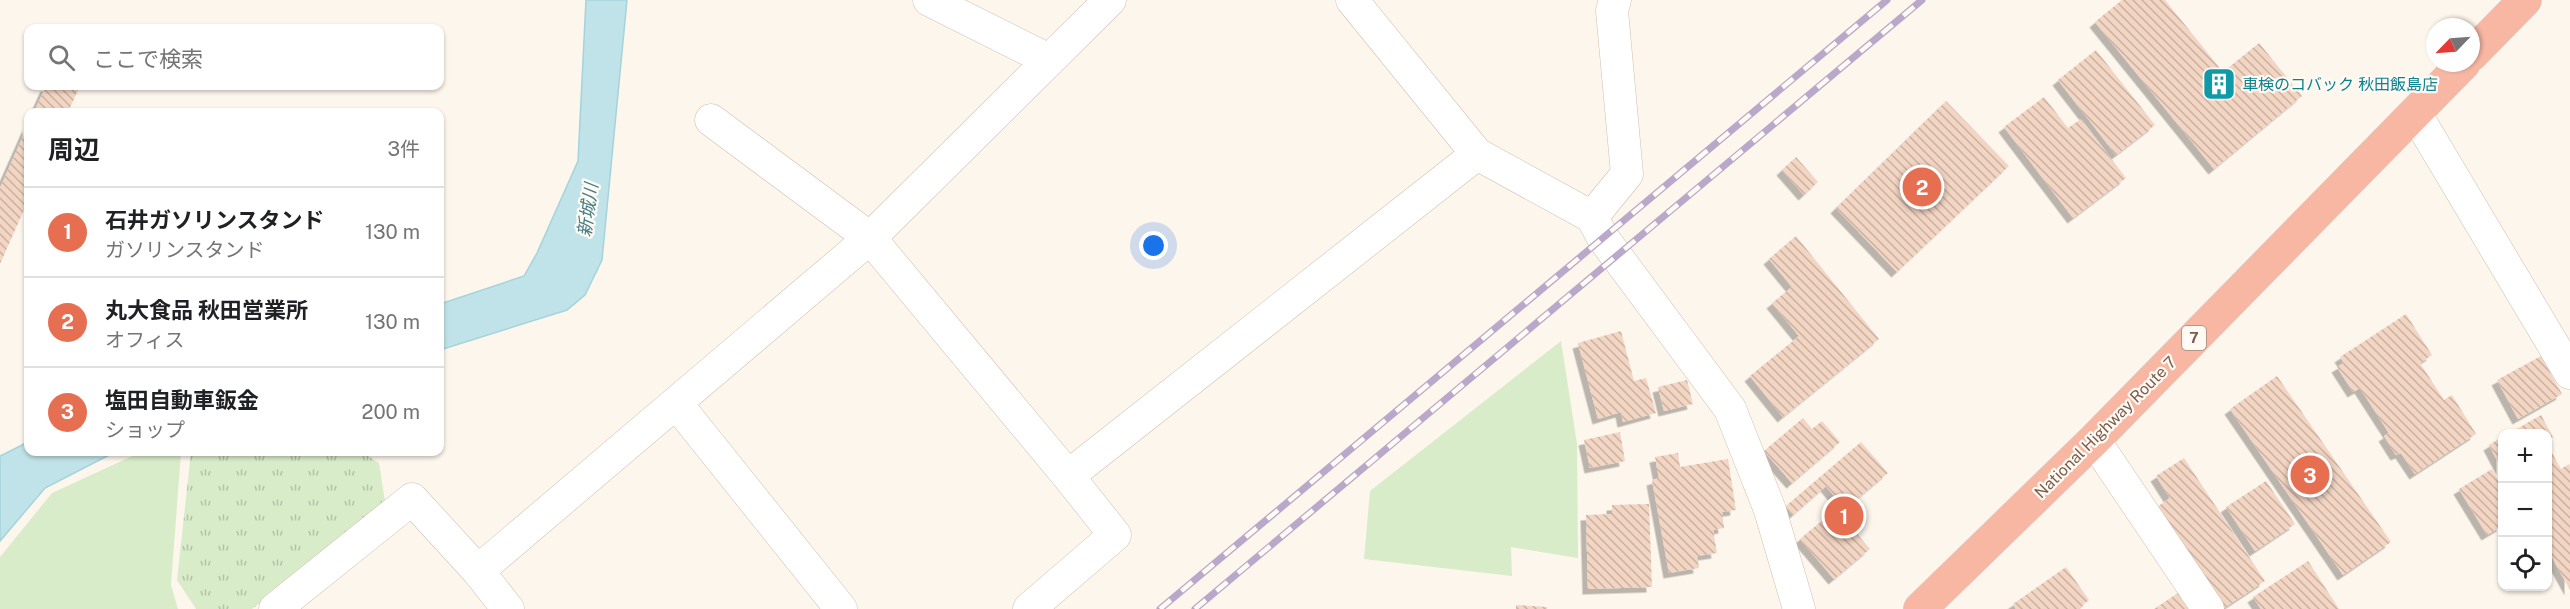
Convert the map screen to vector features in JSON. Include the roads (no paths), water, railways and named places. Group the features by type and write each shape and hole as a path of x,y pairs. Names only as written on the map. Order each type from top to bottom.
{"highway":[{"path":"2480,46 2525,0"},
{"name":"National Highway Route 7","path":"1920,609 2094,440 2455,72"}],"street":[{"path":"929,0 1049,60"},
{"path":"478,571 870,238 1110,0"},
{"path":"1352,0 1477,154 1592,217 1603,238 1730,409 1770,510 1799,609"},
{"path":"1592,217 1627,174 1612,11 1615,0"},
{"path":"2415,113 2570,373"},
{"path":"711,120 870,238 1115,536 1029,609"},
{"path":"1068,476 1477,154"},
{"path":"676,403 841,609"},
{"path":"2094,440 2208,609"},
{"path":"275,609 412,499 478,571 508,609"}],"water":[{"name":"新城川","path":"586,0 627,0 602,260 585,295 567,310 444,349 444,303 524,276 537,253 578,161"},
{"path":"24,444 24,456 107,456 45,488 0,541 0,456"}],"railway":[{"path":"1160,609 1887,0"},
{"path":"1195,609 1922,0"}],"place":[{"name":"車検のコバック 秋田飯島店","path":"2219,84"},
{"name":"丸大食品 秋田営業所","path":"1922,187"},
{"name":"塩田自動車鈑金","path":"2310,475"},
{"name":"石井ガソリンスタンド","path":"1844,516"}]}
